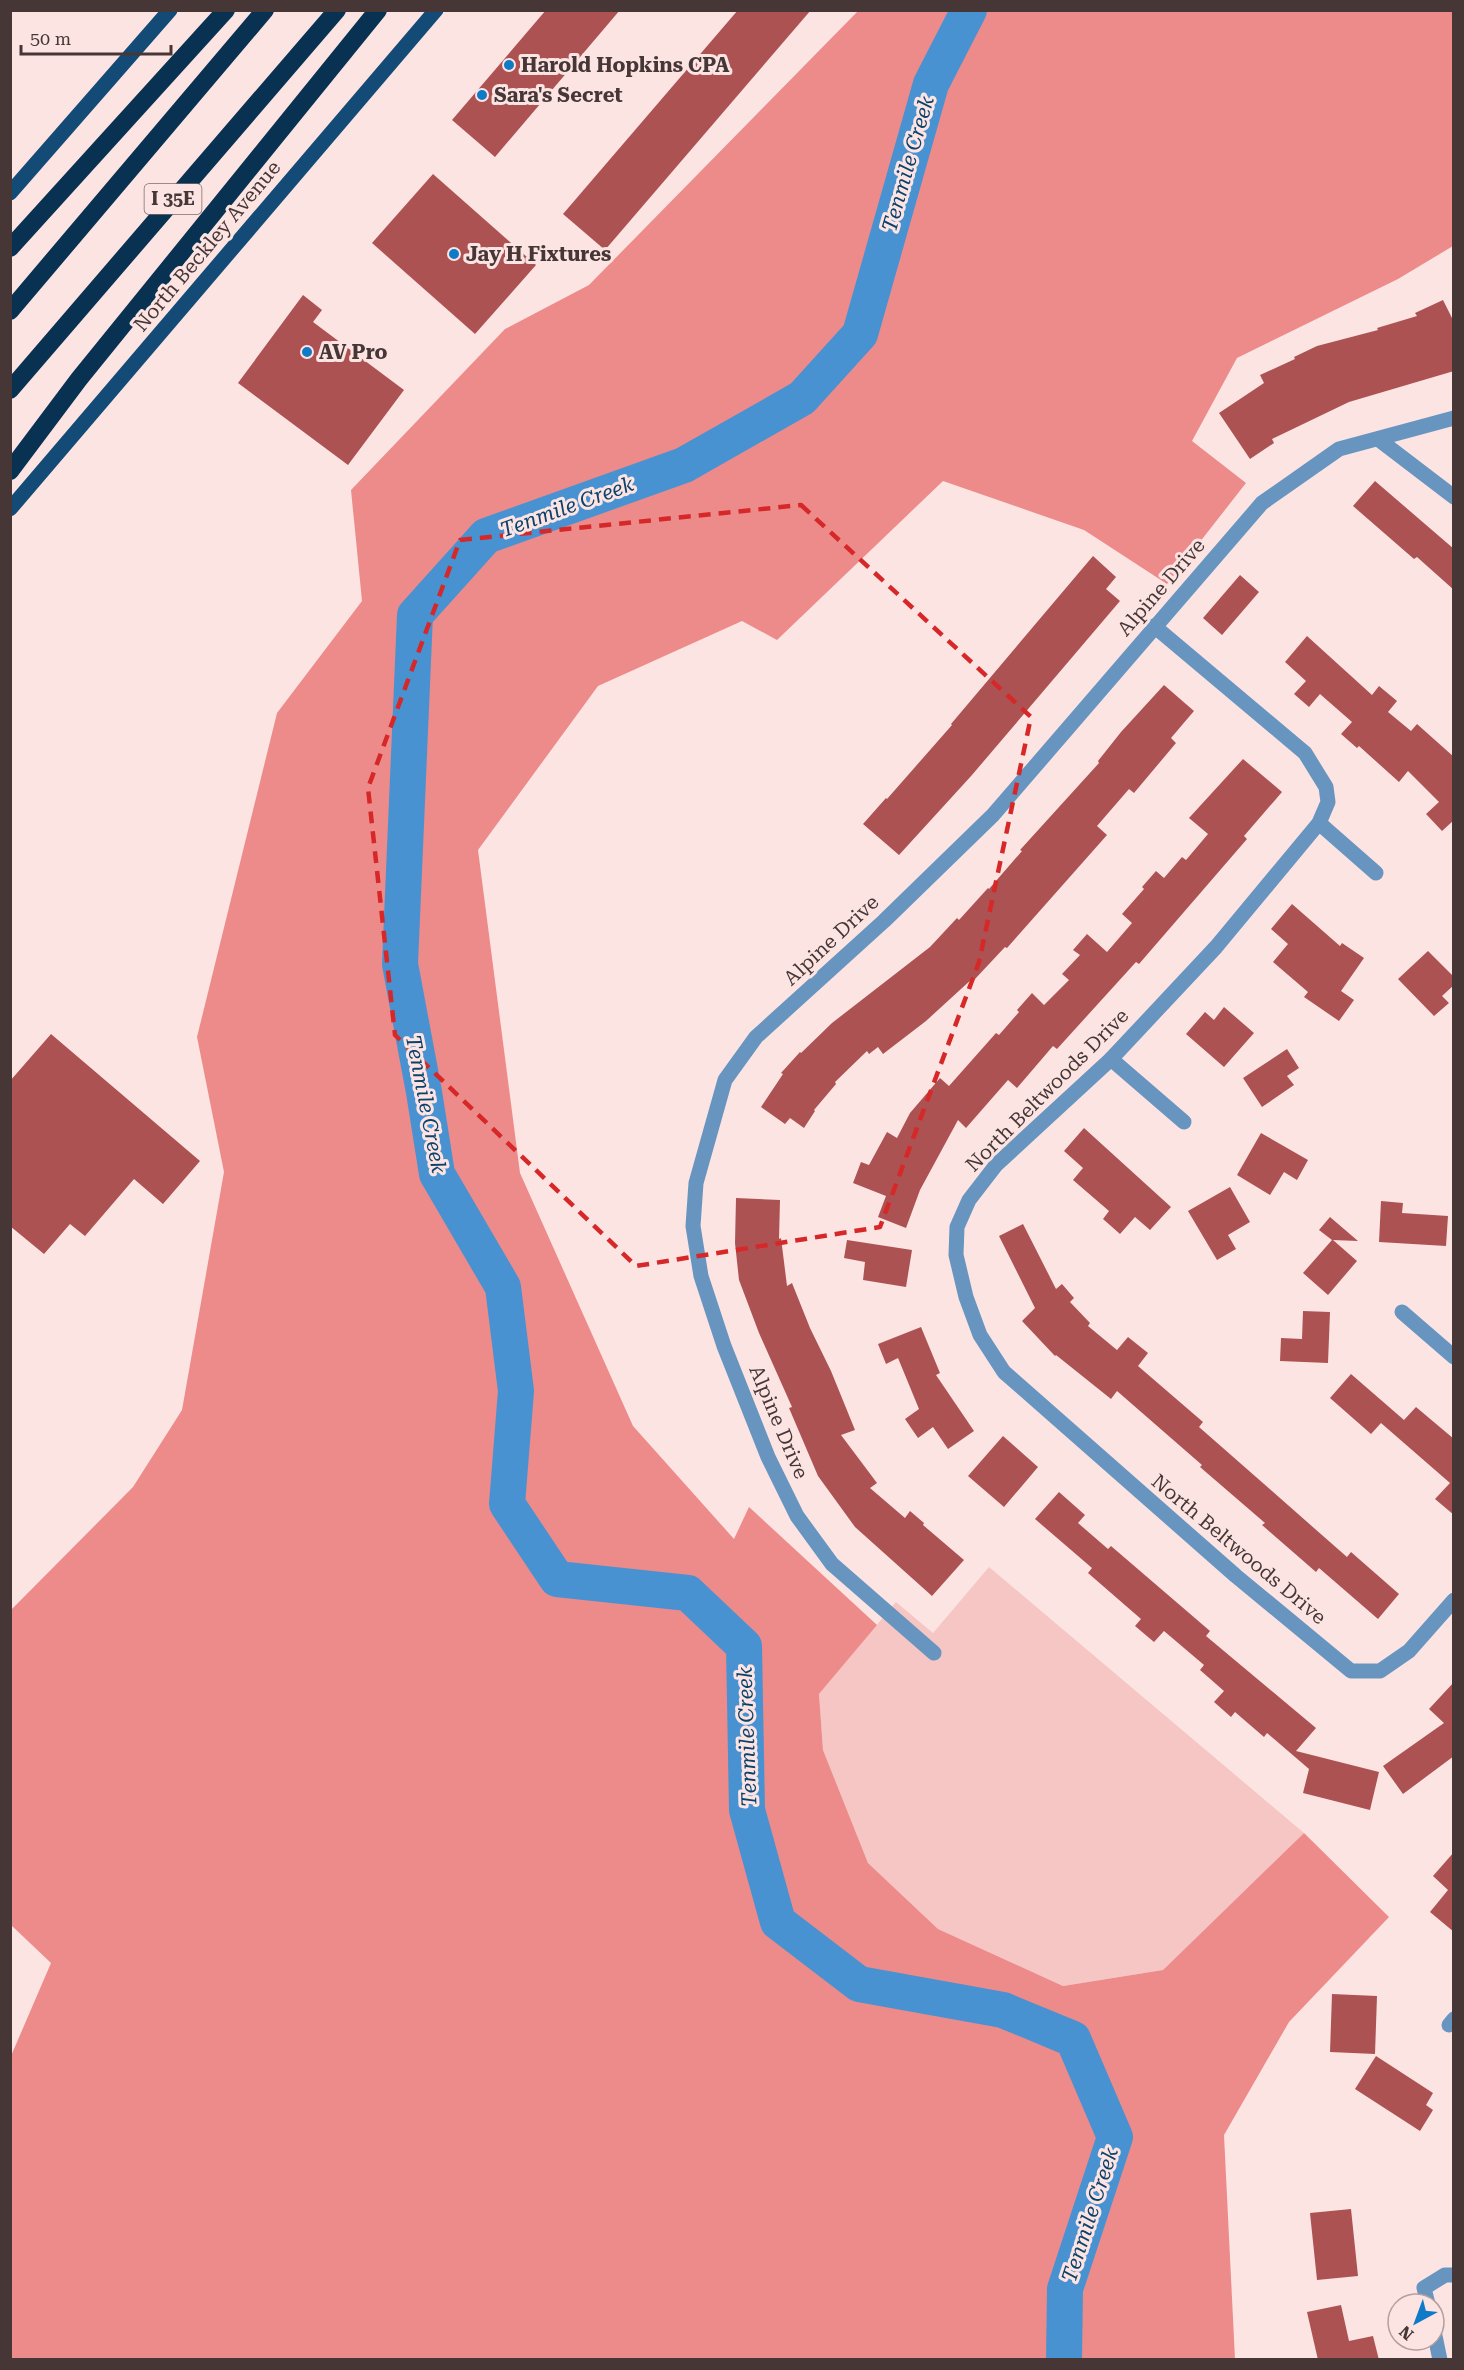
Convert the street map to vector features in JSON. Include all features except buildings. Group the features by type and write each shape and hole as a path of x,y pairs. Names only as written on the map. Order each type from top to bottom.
{"highway":[{"path":"10,248 226,10"},
{"name":"I 35E","path":"10,311 265,10"},
{"name":"I 35E","path":"10,390 337,10"},
{"path":"10,471 100,352 378,10"}],"main road":[{"path":"12,189 170,10"},
{"name":"North Beckley Avenue","path":"10,509 436,10"}],"street":[{"name":"Alpine Drive","path":"934,1653 832,1564 797,1516 760,1435 724,1346 701,1276 693,1226 696,1183 725,1080 756,1037 884,921 993,815 1263,503 1339,449 1454,417"},
{"path":"1378,439 1454,497"},
{"name":"North Beltwoods Drive","path":"1155,626 1305,753 1326,787 1329,802 1318,823 1216,947 1111,1059 996,1165 969,1200 957,1227 956,1255 966,1297 980,1335 1004,1372 1236,1576 1351,1671 1380,1671 1409,1651 1454,1600"},
{"path":"1318,823 1376,873"},
{"path":"1111,1059 1184,1122"},
{"path":"1402,1312 1454,1357"},
{"path":"1425,2292 1424,2288 1445,2275 1454,2275"}],"highlighted area":[{"path":"801,505 1031,717 979,962 880,1227 636,1266 395,1035 368,788 460,540"}],"shaded area":[{"path":"859,10 1453,11 1453,246 1398,279 1237,358 1192,441 1246,483 1167,584 1084,530 943,481 777,640 742,621 598,686 478,850 520,1173 633,1426 734,1539 749,1507 877,1625 819,1694 823,1750 868,1863 938,1929 1063,1986 1163,1970 1304,1833 1389,1917 1289,2022 1224,2135 1235,2359 11,2359 11,2056 51,1963 11,1925 11,1610 133,1487 182,1410 224,1172 197,1037 277,713 362,601 351,490 505,329 589,285"},
{"path":"989,1567 1304,1833 1163,1970 1063,1986 938,1929 868,1863 823,1750 819,1694 896,1602 933,1633"}],"waterway":[{"name":"Tenmile Creek","path":"969,10 931,84 860,334 802,398 684,465 486,536 415,615 400,964 437,1174 503,1287 516,1391 507,1504 557,1579 688,1593 744,1646 747,1810 778,1922 859,1984 1003,2010 1073,2039 1115,2137 1065,2289 1064,2360"}],"place":[{"name":"Harold Hopkins CPA","path":"509,65"},
{"name":"Sara's Secret","path":"482,95"},
{"name":"Jay H Fixtures","path":"454,254"},
{"name":"AV Pro","path":"307,352"}]}
